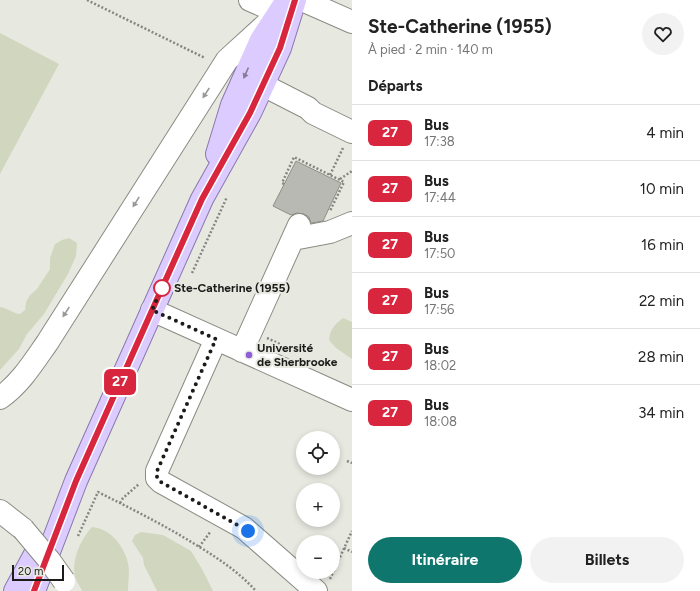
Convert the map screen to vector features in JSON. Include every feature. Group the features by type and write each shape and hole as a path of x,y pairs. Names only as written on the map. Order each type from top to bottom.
{"main road":[{"path":"34,591 76,481 202,199 250,113 280,48 290,6"},
{"path":"202,199 232,105 261,40 290,6"},
{"path":"15,591 76,481"}],"lane":[{"path":"250,0 290,6 352,22"},
{"path":"0,398 22,378 47,343 227,60 290,6"},
{"path":"263,85 308,108 348,139"},
{"path":"242,351 296,232 330,232 352,223"},
{"path":"152,310 352,400"},
{"path":"216,339 157,471 157,478 161,482 244,528 322,588"},
{"path":"0,511 23,529 50,560 66,586"}],"path":[{"path":"88,0 211,61"},
{"path":"330,175 348,139"},
{"path":"284,184 282,182 294,157 305,164 344,182 328,216"},
{"path":"340,180 352,171"},
{"path":"189,279 228,195"},
{"path":"347,461 352,463"},
{"path":"120,503 123,498 144,480"},
{"path":"75,542 98,492 163,525 200,547 236,572 256,591"},
{"path":"200,547 213,528"},
{"path":"322,588 352,531"},
{"path":"344,548 352,552"}],"green space":[{"path":"0,33 59,64 0,174"},
{"path":"69,238 77,243 76,256 68,274 44,314 27,334 19,349 0,370 0,307 20,314 25,310 26,302 30,295 37,289 50,269 50,258 55,244"},
{"path":"343,318 352,322 352,359 336,348 329,340 333,327"},
{"path":"92,527 99,528 110,534 120,544 129,566 128,591 82,591 75,577 74,564 84,537"},
{"path":"141,532 163,535 191,551 213,591 157,591 144,565 143,558 132,541 135,535"}],"building":[{"path":"296,161 341,183 323,221 311,223 309,217 304,214 297,213 291,215 273,206"}],"bus line":[{"name":"27","path":"34,591 76,481 202,199 257,99 280,48 295,0"}],"place":[{"name":"Ste-Catherine (1955)","path":"162,288"},
{"name":"Université de Sherbrooke","path":"249,355"}],"route":[{"path":"162,288 152,310 216,339 156,476 161,482 248,531"}]}
